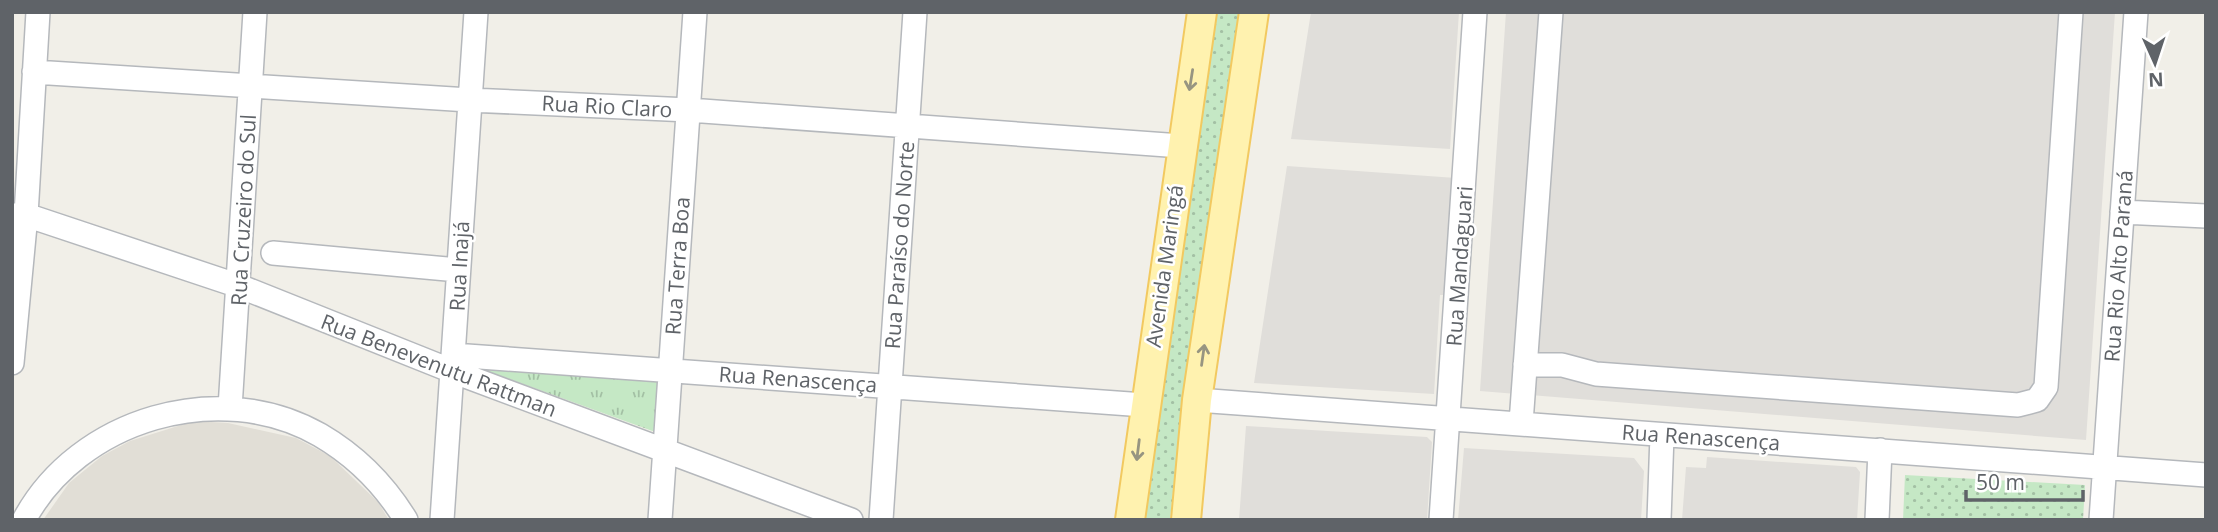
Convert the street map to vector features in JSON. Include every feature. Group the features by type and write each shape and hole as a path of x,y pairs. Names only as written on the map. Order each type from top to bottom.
{"main road":[{"name":"Avenida Maringá","path":"1129,520 1202,12"},
{"path":"1185,520 1197,400 1254,12"}],"street":[{"path":"12,363 19,215 34,72 37,12"},
{"name":"Rua Cruzeiro do Sul","path":"230,408 255,12"},
{"name":"Rua Inajá","path":"442,520 476,12"},
{"name":"Rua Terra Boa","path":"660,520 695,12"},
{"name":"Rua Paraíso do Norte","path":"881,520 915,12"},
{"name":"Rua Mandaguari","path":"1441,520 1475,12"},
{"path":"1521,423 1551,12"},
{"path":"1525,365 1562,365 1596,374 2018,405 2037,400 2046,387 2071,12"},
{"name":"Rua Rio Alto Paraná","path":"2101,520 2136,12"},
{"name":"Rua Rio Claro","path":"34,72 907,124 1181,146"},
{"path":"2122,212 2206,216"},
{"name":"Rua Benevenutu Rattman","path":"19,215 239,286 453,363 665,450 851,520"},
{"path":"273,253 458,270"},
{"name":"Rua Renascença","path":"453,363 670,371 1144,405"},
{"name":"Rua Renascença","path":"1197,400 2206,475"},
{"path":"24,520 34,500 73,458 121,429 174,412 230,408 276,416 318,434 356,459 388,492 406,520"},
{"path":"1659,520 1662,435"},
{"path":"1877,520 1880,450"}],"shaded area":[{"path":"1311,12 1459,12 1450,149 1291,139"},
{"path":"1506,12 2115,12 2086,440 1480,391"},
{"path":"1287,166 1456,178 1450,295 1440,295 1434,394 1254,383"},
{"path":"194,421 228,423 296,438 330,456 378,502 389,520 43,520 69,483 102,456 130,441"},
{"path":"1246,426 1427,437 1432,442 1427,520 1239,520"},
{"path":"1464,448 1634,458 1644,471 1641,520 1458,520"},
{"path":"1707,457 1856,467 1860,472 1857,520 1682,520 1686,467 1706,468"}],"green space":[{"path":"1215,12 1244,12 1183,398 1170,520 1141,520"},
{"path":"457,360 663,372 658,433"},
{"path":"1905,475 2085,485 2083,520 1903,520"}]}
